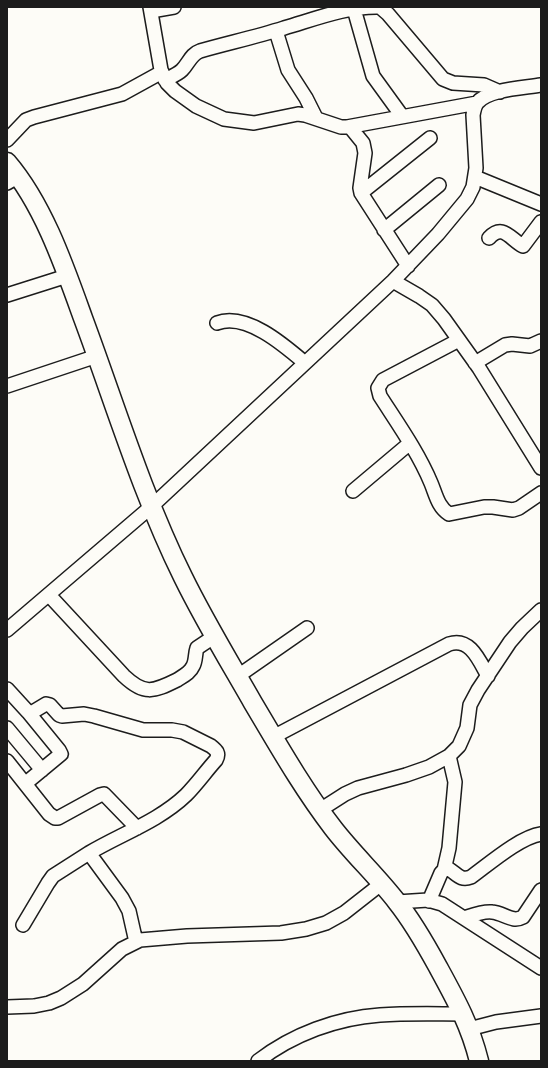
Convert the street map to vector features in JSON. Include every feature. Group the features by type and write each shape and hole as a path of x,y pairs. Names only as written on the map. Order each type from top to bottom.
{"highway":[{"path":"7,162 13,180 35,202 67,276 152,506 183,576 215,636 273,737 320,810 334,830 397,902 413,924 430,952 466,1021 479,1061"}],"street":[{"path":"174,7 150,9 164,76 175,91 196,106 224,119 254,123 298,114 316,118 341,127 350,127 477,103 488,95 541,85"},
{"path":"7,140 26,120 122,94 184,69 192,55 196,53 276,31 327,14 354,9 375,7 384,8 443,79 453,83 484,85 500,92"},
{"path":"354,9 373,76 402,116"},
{"path":"276,31 288,70 306,98 316,118"},
{"path":"7,630 152,506 393,281 438,234 467,199 476,177 473,115 477,103"},
{"path":"350,127 365,148 360,188 361,193 408,266"},
{"path":"361,193 430,138"},
{"path":"476,177 541,204"},
{"path":"384,230 439,185"},
{"path":"489,238 498,232 503,232 523,246 541,222"},
{"path":"7,295 67,276"},
{"path":"393,281 432,305 444,319 475,363 541,468"},
{"path":"217,323 223,321 241,322 253,327 270,335 286,346 305,363"},
{"path":"459,340 383,380 378,388 380,396 421,461 438,503 443,510 449,514 493,506 513,510 519,508 541,493"},
{"path":"475,363 505,345 512,344 530,346 541,341"},
{"path":"7,386 97,356"},
{"path":"353,491 410,443"},
{"path":"49,595 124,676 133,685 142,689 152,690 161,688 185,676 190,672 194,664 197,648 215,636"},
{"path":"320,810 345,794 358,788 429,767 449,756 459,746 466,728 472,699 510,642 541,610"},
{"path":"238,676 307,628"},
{"path":"273,737 456,641 463,642 469,647 476,655 488,676"},
{"path":"7,689 61,752 60,756 26,783"},
{"path":"24,925 53,876 89,853 137,828 170,807 186,795 218,756 215,749 183,732 172,730 142,730 84,714 62,716 59,715 50,705 46,704 34,712 28,712"},
{"path":"7,728 42,770"},
{"path":"429,901 441,873 444,870 449,848 455,782 449,756"},
{"path":"7,761 26,783 49,814 55,818 58,818 104,794 137,828"},
{"path":"444,870 449,869 461,878 465,879 471,877 522,841 541,834"},
{"path":"89,853 122,898 129,911 136,942"},
{"path":"7,1007 34,1006 61,998 83,984 122,949 136,942 187,936 281,933 306,929 326,923 344,913 381,884"},
{"path":"464,918 491,912 518,920 523,917 541,890"},
{"path":"397,902 429,901 442,904 541,968"},
{"path":"258,1061 271,1051 326,1025 356,1018 380,1015 496,1022 541,1016"}]}
